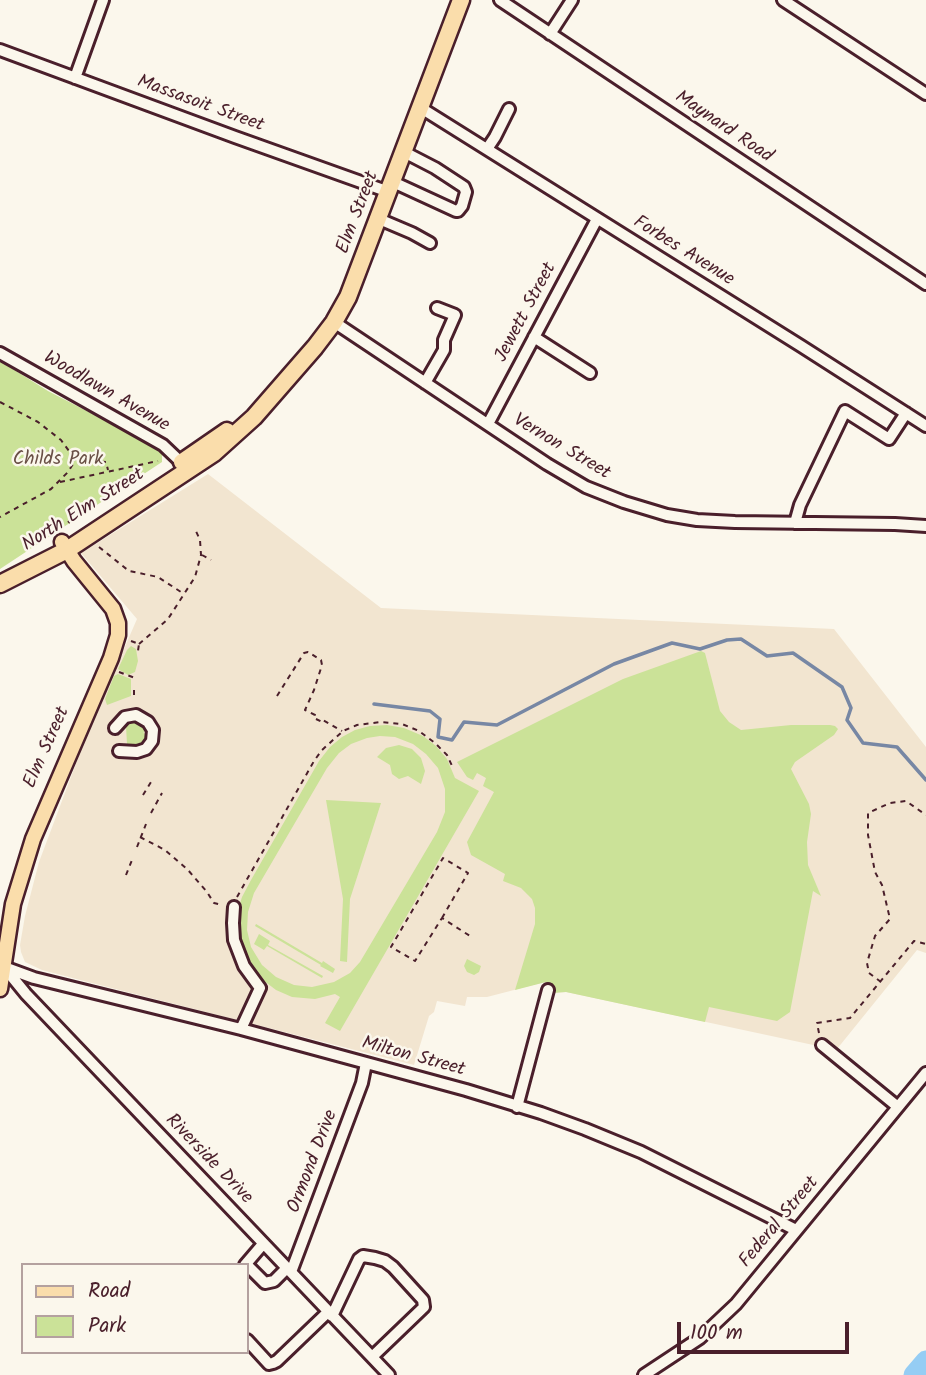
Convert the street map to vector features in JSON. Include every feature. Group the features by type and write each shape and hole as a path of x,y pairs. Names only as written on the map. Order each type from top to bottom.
{"highway":[{"name":"Elm Street","path":"185,466 214,453 254,417 334,322 348,297 379,219 461,0"},
{"name":"North Elm Street","path":"0,583 64,546 185,466"}],"main road":[{"name":"Elm Street","path":"0,989 13,904 33,839 111,658 118,635 118,623 113,609 64,546"}],"street":[{"path":"75,78 103,0"},
{"name":"Maynard Road","path":"500,0 926,284"},
{"path":"550,34 572,0"},
{"path":"783,0 926,94"},
{"name":"Massasoit Street","path":"0,50 391,187 422,195 460,211 465,198 464,187 404,152"},
{"name":"Forbes Avenue","path":"421,108 926,426"},
{"path":"487,149 509,108"},
{"path":"379,219 430,243"},
{"name":"Jewett Street","path":"488,424 597,219"},
{"path":"425,383 444,350 444,340 455,316 437,308"},
{"name":"Vernon Street","path":"334,322 547,464 586,487 624,502 667,515 697,520 926,526"},
{"path":"534,337 590,373"},
{"name":"Woodlawn Avenue","path":"0,353 163,444 185,466"},
{"path":"795,523 800,505 845,411 889,439 906,413"},
{"path":"114,728 125,717 136,715 148,722 153,730 152,741 146,749 137,752 119,751"},
{"path":"234,907 234,940 244,966 260,988 241,1029"},
{"name":"Milton Street","path":"4,967 34,978 241,1029 541,1113 640,1153 796,1230"},
{"name":"Riverside Drive","path":"4,967 26,995 390,1375"},
{"path":"516,1107 548,989"},
{"path":"821,1045 898,1107"},
{"name":"Ormond Drive","path":"289,1270 362,1083 366,1063"},
{"name":"Federal Street","path":"643,1375 690,1345 736,1304 926,1073"},
{"path":"248,1263 263,1244"},
{"path":"248,1341 269,1364 277,1361 330,1314 363,1256 385,1261 393,1267 423,1300 424,1307 372,1357"},
{"path":"248,1267 265,1283 289,1270"}],"path":[{"path":"0,402 38,422 61,440 73,464 51,489 0,517"},
{"path":"71,459 106,463 109,471"},
{"path":"58,482 158,461"},
{"path":"138,651 139,644 169,619 195,577 201,555 200,540 195,529"},
{"path":"95,546 130,571 158,577 185,594"},
{"path":"201,555 211,560"},
{"path":"130,640 139,644"},
{"path":"277,696 304,653 308,652 321,660 322,665 305,710 315,715 314,718 343,731"},
{"path":"116,671 135,678"},
{"path":"134,690 134,698"},
{"path":"234,907 238,892 314,761 343,731 357,725 381,722 402,724 419,731 435,743 447,755 453,768"},
{"path":"143,795 151,782"},
{"path":"151,813 162,793"},
{"path":"881,982 869,974 867,962 875,936 890,919 882,885 874,872 867,835 868,813 890,803 906,801 926,816"},
{"path":"137,847 146,824"},
{"path":"141,837 165,850 188,870 214,903 220,905"},
{"path":"442,857 468,873 442,918 415,961 391,947 442,857"},
{"path":"126,875 132,860"},
{"path":"442,918 470,936"},
{"path":"821,1045 817,1023 850,1018 914,940 926,944"}],"shaded area":[{"path":"208,474 381,608 834,629 926,747 926,953 917,950 837,1049 893,1096 887,1103 818,1046 566,992 552,993 515,1096 545,982 487,997 467,997 465,1006 437,1001 434,1012 429,1016 414,1065 42,970 25,962 20,945 39,862 89,729 137,619 81,553"}],"green space":[{"name":"Childs Park","path":"0,361 48,391 154,447 162,453 162,462 0,569"},
{"path":"131,646 136,649 138,661 135,672 128,675 118,669"},
{"path":"701,651 705,653 720,711 729,722 741,730 791,725 830,725 838,729 834,735 795,762 791,769 809,804 811,814 807,842 808,865 821,896 813,891 790,1012 777,1021 709,1007 705,1022 566,992 552,993 546,982 515,990 535,924 535,908 532,899 521,888 503,881 505,874 471,855 467,842 494,792 483,786 486,778 477,773 473,780 467,777 457,762 623,679"},
{"path":"118,674 131,679 131,696 107,705 105,699 114,676"},
{"path":"136,722 143,725 147,730 143,733 147,734 143,744 135,746 127,744 126,726"},
{"path":"370,726 404,728 423,736 447,759 455,778 479,791 340,1031 325,1023 340,997 335,994 315,999 292,997 276,990 259,977 247,962 239,945 237,913 251,880 319,761 342,737","holes":["395,737 413,744 438,768 445,789 445,812 437,832 360,962 350,973 334,982 312,987 294,985 276,977 262,965 251,947 247,930 248,912 254,893 327,768 339,753 351,744 367,738"]},
{"path":"399,745 412,749 421,758 425,771 421,784 408,776 399,779 392,774 390,765 377,757 386,748"},
{"path":"326,800 381,803 350,899 347,962 340,961 343,899"},
{"path":"256,924 322,963 323,961 335,969 333,973 255,926"},
{"path":"259,934 270,941 268,945 323,976 322,978 267,946 264,950 254,944"},
{"path":"467,959 481,966 479,972 474,975 467,972 464,966"}],"waterway":[{"path":"374,704 430,711 440,719 438,737 452,740 464,722 497,725 614,664 672,643 700,649 727,640 741,639 767,656 793,653 842,687 851,708 847,720 863,743 897,747 926,780"},
{"path":"914,1375 926,1361"}]}
